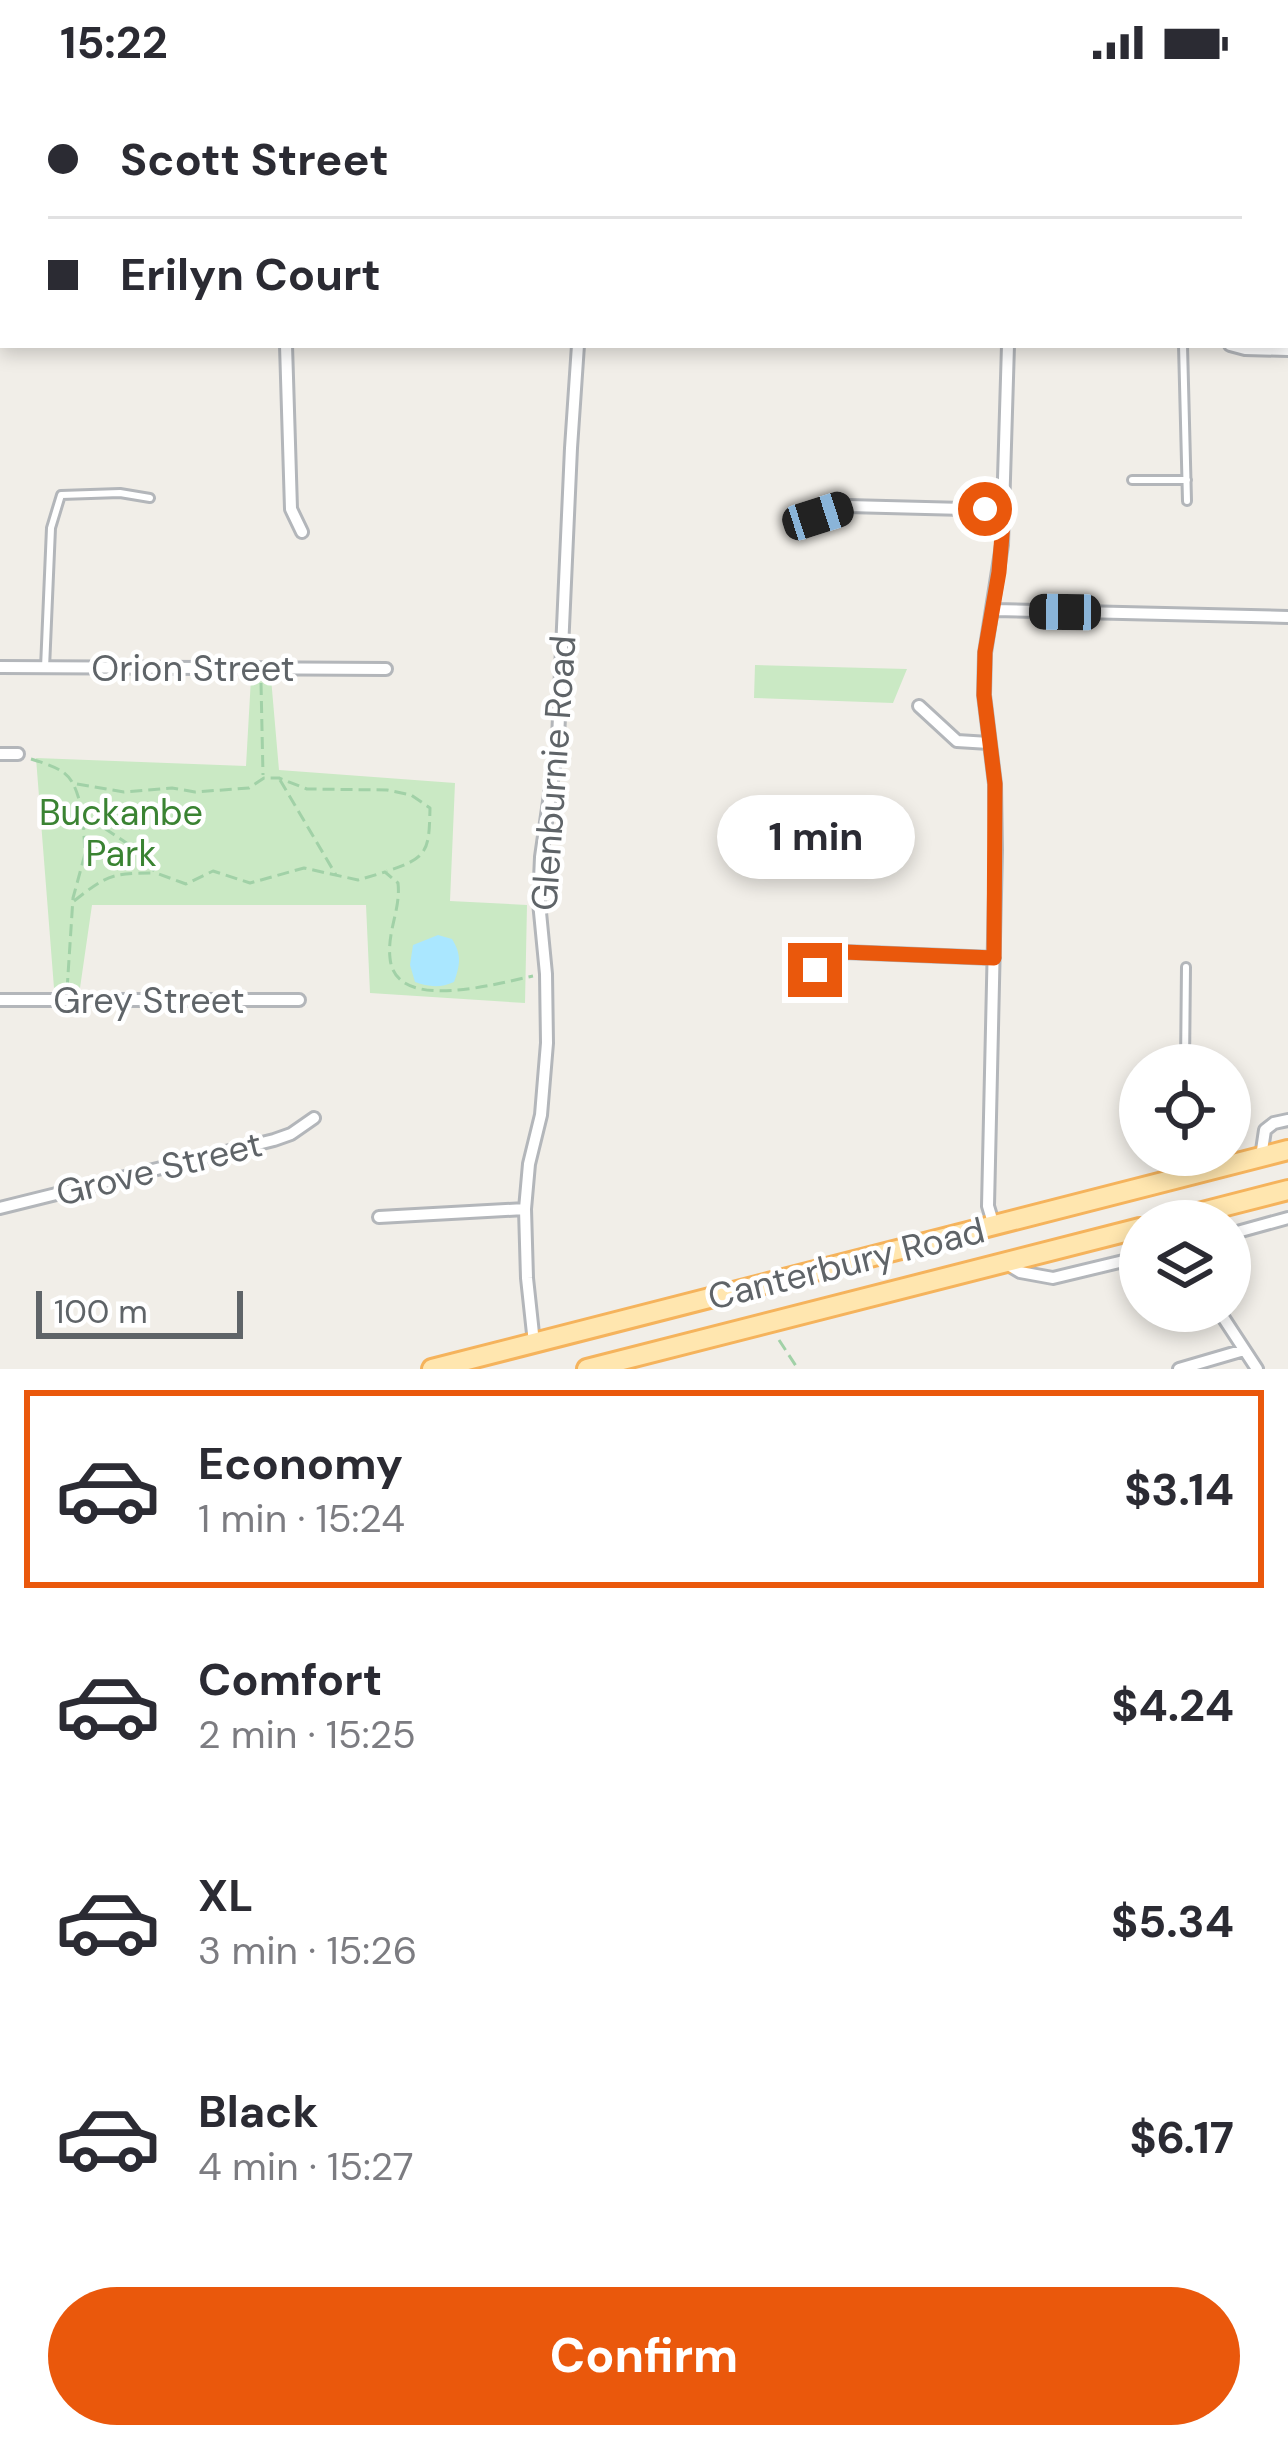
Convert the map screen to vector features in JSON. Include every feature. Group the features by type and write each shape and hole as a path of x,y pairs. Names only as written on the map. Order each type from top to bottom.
{"main road":[{"name":"Canterbury Road","path":"1251,1160 1288,1150"},
{"name":"Canterbury Road","path":"432,1369 1187,1176"},
{"path":"1249,1200 1288,1190"},
{"path":"994,1226 1005,1263"},
{"name":"Canterbury Road","path":"587,1369 1119,1233"}],"street":[{"path":"286,348 291,509 302,532"},
{"name":"Glenburnie Road","path":"534,1342 525,1209 547,1043 539,902 558,739 578,348"},
{"path":"994,1226 988,1206 995,784 984,695 985,652 1004,510 1008,348"},
{"path":"1241,348 1288,350"},
{"path":"818,516 847,506 1004,510"},
{"path":"994,610 1288,616"},
{"name":"Orion Street","path":"0,667 386,669"},
{"path":"919,706 957,741 989,743"},
{"path":"0,754 18,754"},
{"path":"815,970 844,952 994,958"},
{"name":"Grey Street","path":"0,1000 298,1000"},
{"name":"Grove Street","path":"0,1208 274,1140 314,1118"},
{"path":"1262,1157 1265,1130 1288,1120"},
{"path":"380,1217 525,1209"},
{"path":"1251,1228 1288,1218"},
{"name":"Canterbury Road","path":"1005,1263 1020,1272 1053,1278 1119,1262"},
{"path":"1232,1332 1257,1369"},
{"path":"1179,1369 1244,1350"}],"lane":[{"path":"1183,348 1187,501"},
{"path":"1132,480 1186,480"},
{"path":"45,668 51,528 61,495 120,493 150,498"},
{"path":"1185,1044 1186,967"}],"path":[{"path":"260,668 265,779"},
{"path":"18,754 56,766 75,784 82,814 85,854 73,902 67,1000"},
{"path":"279,778 337,877"},
{"path":"73,902 117,873 156,873 186,884 213,871 250,883 304,868 358,880 420,858 429,845 430,808 411,795 388,790 307,789 279,778 249,788 195,792 172,788 124,792 75,784"},
{"path":"82,814 134,848 156,873"},
{"path":"385,872 398,883 400,900 391,928 390,959 394,974 406,986 432,991 546,974"},
{"path":"779,1340 798,1369"}],"green space":[{"path":"755,665 907,669 893,703 754,698"},
{"name":"Buckanbe Park","path":"251,678 271,678 279,770 455,783 450,901 527,905 525,1003 370,993 366,905 92,905 80,988 54,988 36,758 246,766"}],"water":[{"path":"438,935 452,939 457,950 454,982 434,986 415,982 410,965 413,945"}],"route":[{"path":"815,970 844,952 994,958 995,784 984,695 985,652 1004,510 985,509"}]}
